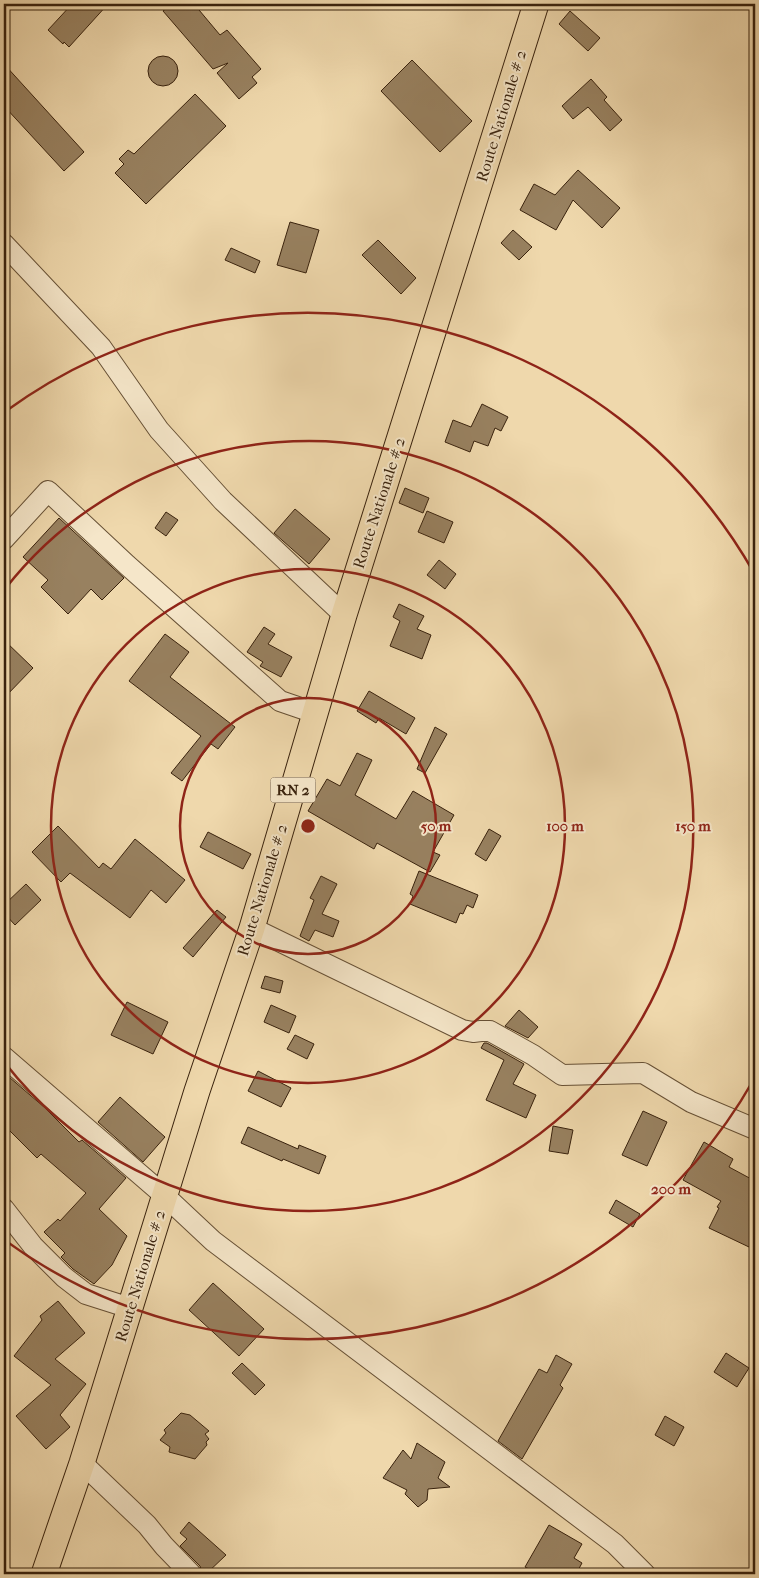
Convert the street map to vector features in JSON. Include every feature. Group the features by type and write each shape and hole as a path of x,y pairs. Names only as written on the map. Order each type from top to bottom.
{"main road":[{"name":"Route Nationale # 2","path":"44,1574 82,1463 197,1091 252,928 344,614 536,4"}],"street":[{"path":"4,244 101,347 160,430 222,501 344,614"},
{"path":"4,539 48,491 127,565 280,701 315,713"},
{"path":"252,928 462,1030 473,1032 481,1030 490,1031 533,1055 562,1075 644,1073 690,1102 755,1129"},
{"path":"4,1057 214,1242 615,1544 645,1574"},
{"path":"4,1209 33,1246 79,1289 86,1294 130,1308"},
{"path":"82,1463 147,1525 191,1574"}],"building":[{"path":"72,4 108,4 69,47 48,30"},
{"path":"172,4 194,4 220,35 227,30 261,69 252,77 257,83 239,99 217,73 228,63 213,69 163,11"},
{"path":"570,11 600,38 588,51 559,24"},
{"path":"163,56 174,60 178,71 174,82 163,86 152,82 148,71 152,60"},
{"path":"412,60 472,121 440,152 381,91"},
{"path":"4,64 84,152 64,171 4,106"},
{"path":"591,79 607,97 604,100 622,120 610,131 588,107 573,119 562,106"},
{"path":"195,94 226,126 146,204 115,173 124,164 119,159 128,150 134,154"},
{"path":"578,170 620,208 602,228 573,200 556,230 520,210 534,184 555,195"},
{"path":"290,222 319,230 306,273 277,265"},
{"path":"513,230 532,247 519,260 501,243"},
{"path":"378,240 416,278 401,294 362,255"},
{"path":"231,248 260,261 255,273 225,260"},
{"path":"482,404 508,417 501,431 495,428 488,446 474,441 470,452 445,442 453,420 471,427"},
{"path":"405,488 429,498 423,513 399,503"},
{"path":"295,509 330,539 309,564 274,533"},
{"path":"427,511 453,522 444,543 418,532"},
{"path":"166,512 178,520 166,536 155,528"},
{"path":"59,518 124,578 102,600 91,589 68,614 41,587 48,580 23,557"},
{"path":"439,560 456,574 445,589 427,575"},
{"path":"399,604 424,616 417,629 431,635 422,659 390,646 400,621 393,617"},
{"path":"264,627 275,634 268,644 292,657 281,677 260,666 263,662 247,652"},
{"path":"165,634 189,652 170,677 235,727 218,749 211,744 182,781 171,773 201,736 129,681"},
{"path":"4,640 33,668 4,698"},
{"path":"369,691 415,718 406,734 379,718 376,723 357,711"},
{"path":"435,727 447,734 425,773 417,769"},
{"path":"357,753 372,760 355,795 396,819 413,791 454,815 433,852 440,855 430,872 377,843 374,849 308,811 327,779 340,786"},
{"path":"58,826 99,868 103,863 111,869 135,839 185,880 166,903 151,890 130,918 70,873 61,882 32,852"},
{"path":"489,829 501,836 486,861 475,854"},
{"path":"208,832 251,854 243,869 200,847"},
{"path":"419,871 478,895 473,908 467,905 463,914 460,913 456,923 410,904 413,896 410,894"},
{"path":"321,876 337,884 322,914 339,921 333,937 315,930 309,941 300,936 314,900 310,898"},
{"path":"26,884 41,900 15,925 4,913 4,905"},
{"path":"217,910 226,917 193,957 183,948"},
{"path":"265,976 283,981 280,993 261,988"},
{"path":"127,1002 168,1022 153,1054 111,1035"},
{"path":"271,1005 296,1016 289,1033 264,1022"},
{"path":"519,1010 538,1027 528,1038 505,1026"},
{"path":"295,1035 314,1044 307,1059 287,1049"},
{"path":"484,1043 524,1064 513,1084 536,1095 526,1118 486,1100 504,1060 481,1048"},
{"path":"258,1071 291,1088 281,1107 248,1091"},
{"path":"9,1077 44,1107 79,1142 82,1140 126,1178 99,1209 127,1236 112,1265 94,1284 73,1269 61,1257 65,1253 44,1232 58,1219 60,1221 86,1193 41,1154 37,1158 4,1125 4,1082"},
{"path":"120,1097 165,1137 143,1162 98,1122"},
{"path":"643,1111 667,1122 647,1166 622,1155"},
{"path":"553,1126 573,1130 568,1154 549,1151"},
{"path":"248,1127 298,1149 299,1145 326,1156 319,1174 283,1159 282,1161 241,1143"},
{"path":"704,1142 733,1159 729,1167 755,1181 755,1235 749,1247 709,1228 721,1201 683,1180"},
{"path":"616,1200 640,1214 633,1227 609,1213"},
{"path":"213,1283 264,1329 239,1356 189,1310"},
{"path":"58,1301 85,1333 55,1359 86,1384 60,1415 70,1427 46,1449 16,1416 51,1385 14,1356 42,1320 40,1316"},
{"path":"726,1353 749,1368 737,1387 714,1372"},
{"path":"556,1355 572,1364 560,1385 563,1388 522,1459 498,1441 539,1369 547,1373"},
{"path":"242,1363 265,1385 255,1395 232,1373"},
{"path":"181,1413 190,1415 209,1431 205,1434 209,1439 206,1442 207,1445 195,1459 169,1452 170,1447 160,1440 166,1433 164,1430"},
{"path":"665,1416 684,1427 674,1446 655,1435"},
{"path":"417,1443 445,1462 438,1478 450,1487 428,1489 427,1500 418,1507 405,1494 407,1490 383,1478 403,1450 411,1459"},
{"path":"189,1522 226,1555 206,1574 203,1574 200,1566 180,1546 187,1539 180,1533"},
{"path":"549,1525 582,1544 574,1558 582,1563 576,1574 526,1574 529,1569 525,1567"}]}
